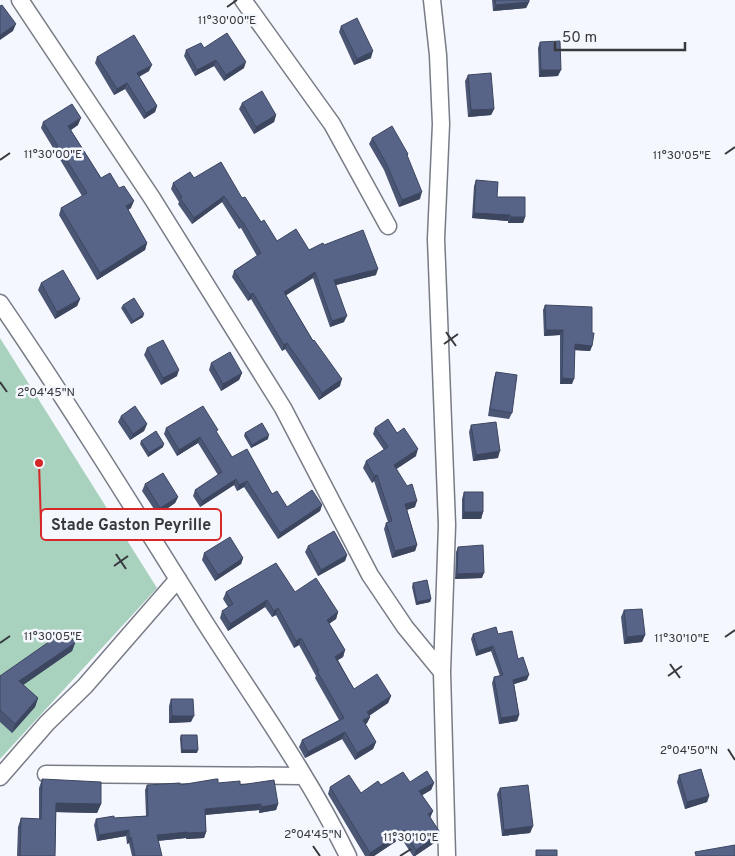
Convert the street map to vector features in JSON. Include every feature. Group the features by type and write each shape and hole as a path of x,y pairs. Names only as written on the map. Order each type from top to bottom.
{"street":[{"path":"20,0 152,198 283,408 370,576 405,627 442,672"},
{"path":"243,0 332,124 388,226"},
{"path":"432,0 438,55 440,124 436,239 447,525 442,672 447,856"},
{"path":"0,303 36,355 304,776 348,856"},
{"path":"0,777 47,723 85,686 178,579"},
{"path":"46,774 304,776"}],"green space":[{"path":"0,338 157,588 0,759"}],"building":[{"path":"495,0 529,0 529,2 496,5"},
{"path":"2,5 16,24 0,35 0,6"},
{"path":"357,18 373,51 357,59 341,26"},
{"path":"227,33 246,62 226,75 216,60 197,70 186,50 201,43 204,48"},
{"path":"134,35 152,65 137,73 157,106 146,113 127,83 117,89 97,57"},
{"path":"560,41 561,70 541,70 540,42"},
{"path":"491,73 494,109 471,110 468,75"},
{"path":"262,91 276,115 256,127 242,103"},
{"path":"72,104 81,118 68,126 101,178 110,173 119,188 124,186 134,201 126,206 147,243 100,273 61,208 87,193 43,122"},
{"path":"392,126 408,154 422,192 402,200 386,163 372,138"},
{"path":"221,162 242,198 245,197 261,222 264,220 277,241 296,229 309,250 323,243 324,245 363,230 378,269 334,280 347,316 332,321 315,272 284,292 313,341 342,379 322,393 287,343 284,345 253,293 250,295 234,271 261,253 243,222 224,196 194,218 180,198 182,197 173,183 190,172 194,178"},
{"path":"476,180 498,182 497,197 525,197 525,217 474,213"},
{"path":"63,270 80,299 57,312 41,283"},
{"path":"134,298 144,314 133,321 123,305"},
{"path":"545,305 592,307 592,333 594,333 592,346 575,344 574,379 562,378 563,330 546,330"},
{"path":"163,340 179,370 163,378 147,348"},
{"path":"230,352 242,373 223,384 211,363"},
{"path":"496,372 517,375 512,413 490,409"},
{"path":"135,406 147,424 133,434 121,416"},
{"path":"203,406 232,457 247,449 272,494 277,491 287,507 312,490 322,505 280,533 247,481 239,485 236,479 202,501 195,490 222,472 200,437 179,450 166,428"},
{"path":"388,419 397,433 404,428 418,449 394,465 407,486 412,484 417,501 405,504 417,545 395,551 386,523 392,521 377,475 374,476 366,461 388,447 375,428"},
{"path":"496,422 500,451 476,455 471,425"},
{"path":"262,423 269,435 252,445 245,433"},
{"path":"156,431 164,444 149,453 141,441"},
{"path":"163,473 178,497 160,508 145,484"},
{"path":"464,492 483,492 483,512 464,512"},
{"path":"334,531 347,555 321,570 308,546"},
{"path":"230,537 243,558 218,575 204,553"},
{"path":"483,545 484,573 457,574 458,547"},
{"path":"276,563 295,592 316,578 338,612 327,620 345,650 335,657 354,689 377,674 391,696 367,712 370,717 363,720 376,742 357,753 345,732 308,752 302,740 344,718 317,671 319,671 301,638 296,641 278,608 274,611 267,600 230,624 222,611 233,604 226,592"},
{"path":"427,580 431,599 417,602 413,583"},
{"path":"642,609 645,635 627,637 624,610"},
{"path":"496,627 498,634 512,631 518,659 523,657 529,675 513,680 519,715 501,718 494,677 503,675 493,646 478,651 473,634"},
{"path":"66,630 75,643 19,681 38,698 15,724 0,710 0,676"},
{"path":"171,699 193,699 194,716 172,716"},
{"path":"181,735 197,735 198,750 182,750"},
{"path":"701,769 709,796 687,802 679,775"},
{"path":"427,771 434,783 419,791 433,811 428,814 439,834 416,850 404,830 370,853 330,787 349,775 361,793 378,781 381,785 403,772 410,782"},
{"path":"42,779 101,782 101,804 56,803 55,856 20,856 21,818 41,819"},
{"path":"218,779 218,783 240,781 240,785 274,780 278,804 261,807 261,804 205,809 206,832 157,835 162,856 135,856 131,837 129,838 129,830 99,835 96,819 114,816 114,818 148,816 147,785 180,783 180,785"},
{"path":"528,785 533,826 504,830 500,788"},
{"path":"735,845 735,856 696,856 695,852"},
{"path":"536,850 557,850 557,856 536,856"}],"place":[{"name":"Stade Gaston Peyrille","path":"39,463"}]}
